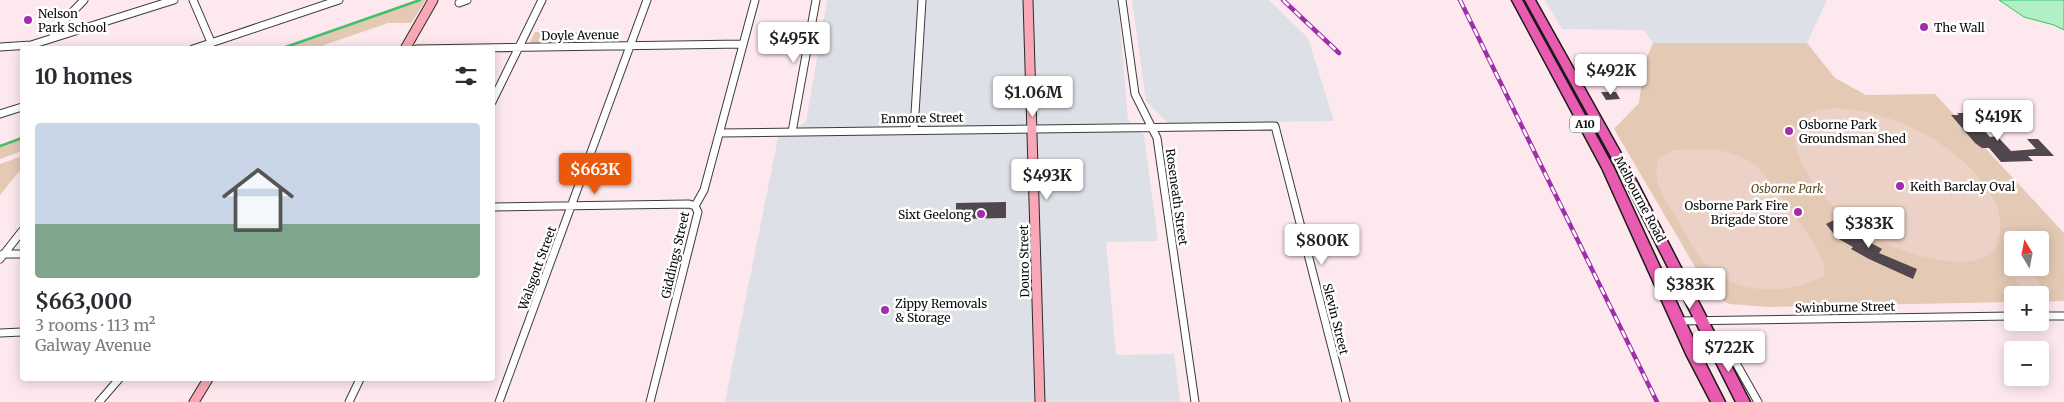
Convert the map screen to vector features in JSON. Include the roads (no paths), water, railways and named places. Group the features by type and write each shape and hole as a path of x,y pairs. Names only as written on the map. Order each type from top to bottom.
{"highway":[{"name":"Melbourne Road","path":"1517,0 1608,168 1678,321 1718,402"},
{"name":"Melbourne Road","path":"1530,0 1631,182 1744,402"}],"street":[{"path":"53,38 54,31 84,0"},
{"path":"0,47 31,45 174,0"},
{"path":"193,0 211,42"},
{"path":"200,46 339,0"},
{"path":"407,46 433,0"},
{"path":"459,3 467,0"},
{"path":"495,96 542,0"},
{"name":"Walsgott Street","path":"499,402 647,0"},
{"name":"Giddings Street","path":"650,402 698,212 695,206 704,190 754,0"},
{"path":"792,132 816,0"},
{"path":"914,130 922,0"},
{"name":"Douro Street","path":"1028,0 1040,402"},
{"name":"Roseneath Street","path":"1122,0 1135,94 1157,138 1195,402"},
{"name":"Doyle Avenue","path":"495,47 743,44"},
{"path":"0,114 20,108"},
{"name":"Enmore Street","path":"720,133 1275,126"},
{"name":"Slevin Street","path":"1275,126 1346,402"},
{"path":"495,207 689,204 695,206"},
{"path":"2,256 20,234"},
{"path":"2,256 20,254"},
{"name":"Swinburne Street","path":"1678,321 1706,327 2004,316"},
{"path":"2049,316 2064,316"},
{"path":"1706,327 1729,350 1758,402"},
{"path":"0,333 20,332"},
{"path":"99,402 117,381"},
{"path":"194,402 207,381"},
{"path":"349,402 359,381"}],"waterway":[{"path":"289,46 420,0"},
{"path":"0,146 20,139"}],"railway":[{"path":"1283,0 1339,53"},
{"path":"1460,0 1657,402"}],"place":[{"name":"Nelson Park School","path":"28,20"},
{"name":"The Wall","path":"1924,27"},
{"name":"Osborne Park Groundsman Shed","path":"1789,131"},
{"name":"Keith Barclay Oval","path":"1900,186"},
{"name":"Osborne Park Fire Brigade Store","path":"1798,212"},
{"name":"Sixt Geelong","path":"981,214"},
{"name":"Zippy Removals & Storage","path":"885,310"}],"park label":[{"name":"Osborne Park","path":"1787,188"}]}
